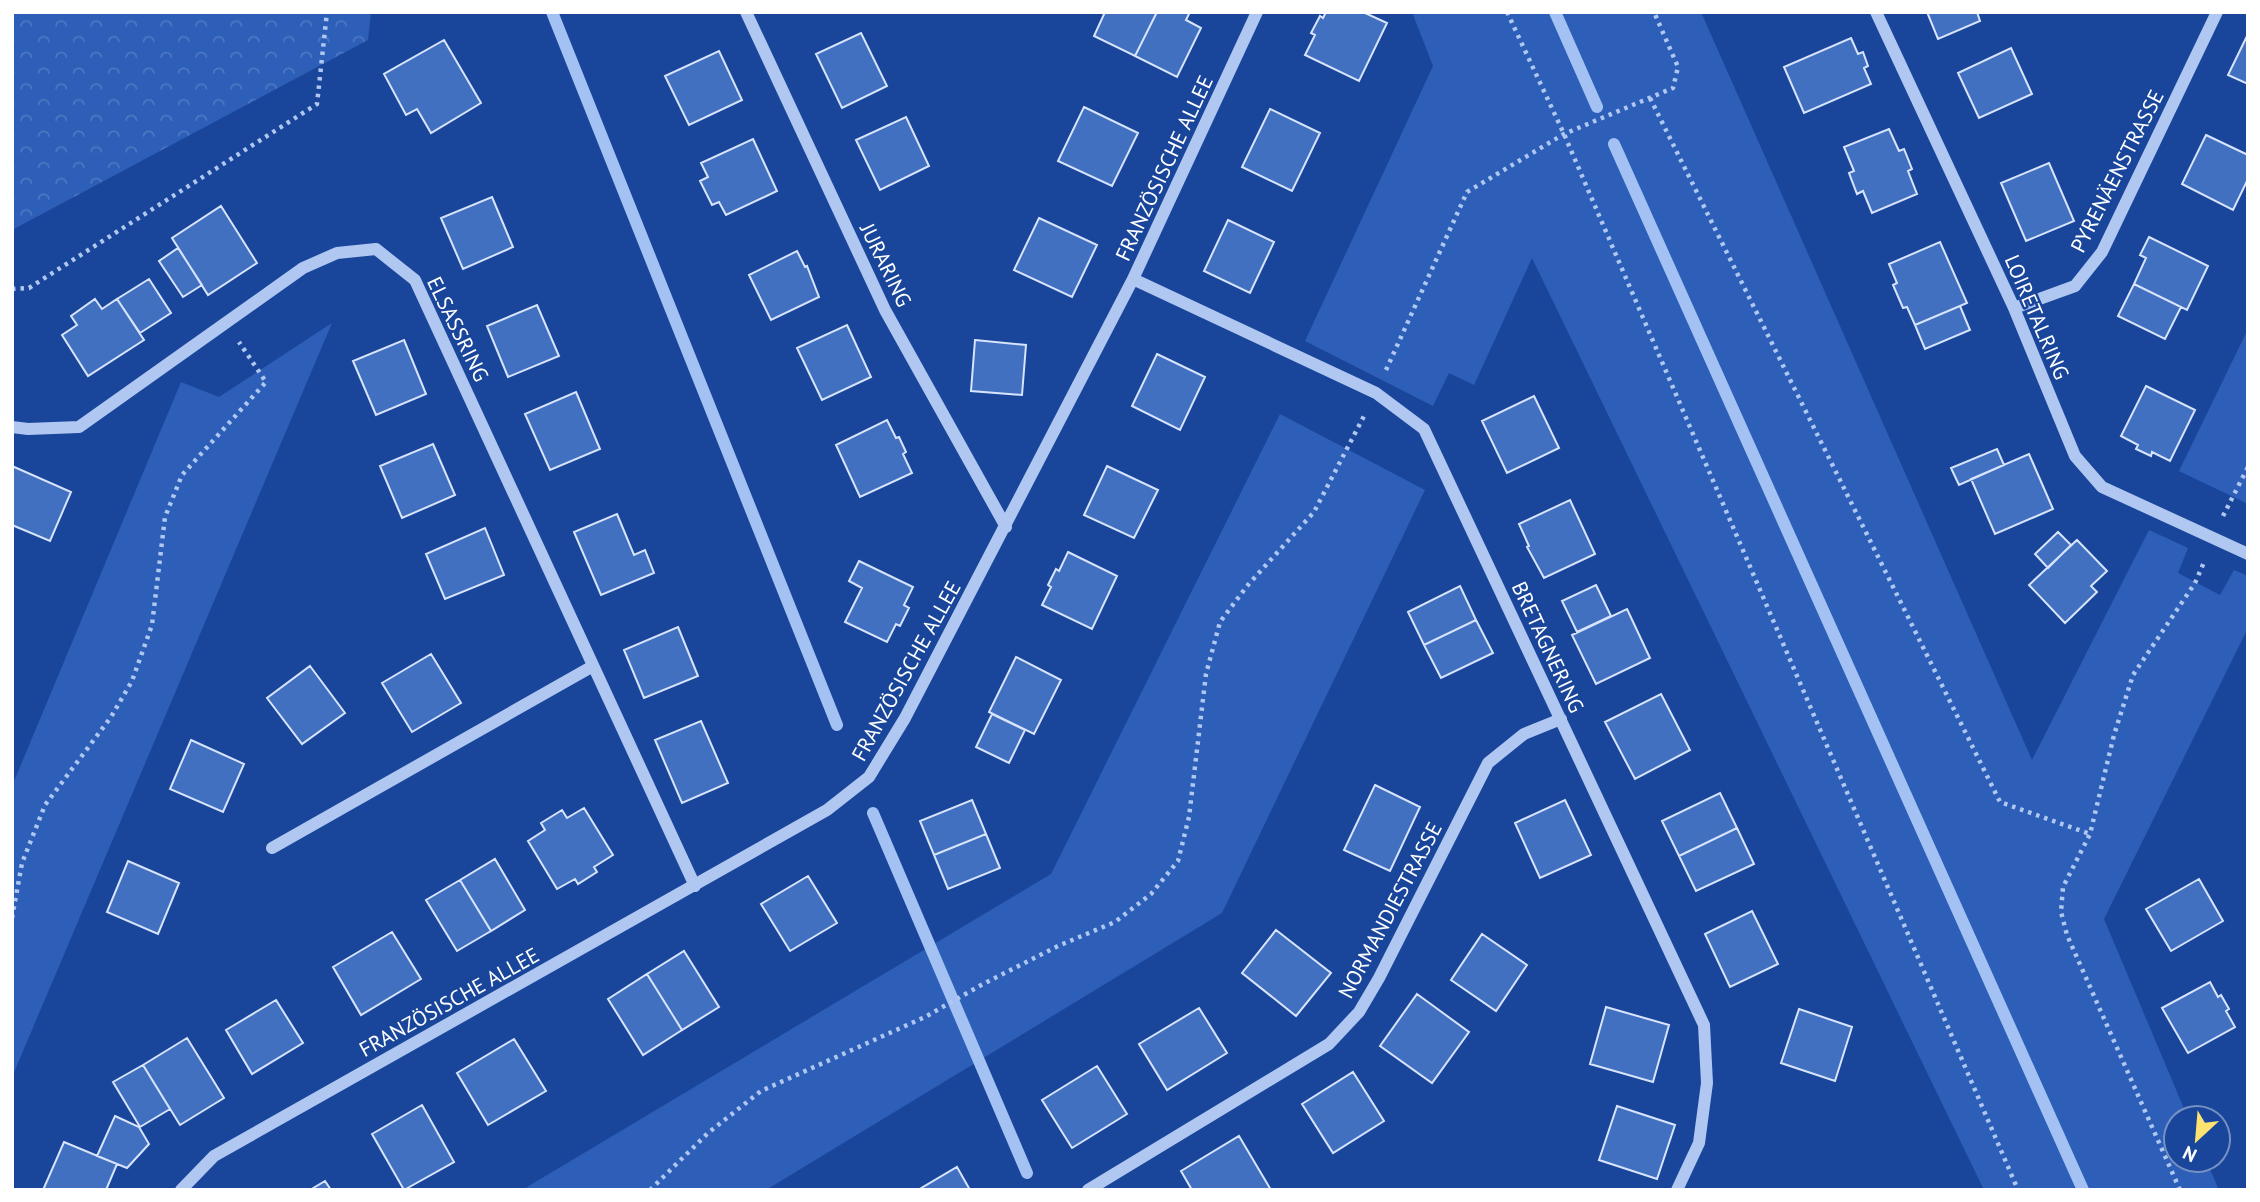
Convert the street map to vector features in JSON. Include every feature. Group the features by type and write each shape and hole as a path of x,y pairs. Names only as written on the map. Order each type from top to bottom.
{"street":[{"name":"JURARING","path":"746,12 885,310 1006,527"},
{"name":"FRANZÖSISCHE ALLEE","path":"181,1190 214,1156 827,810 869,777 905,718 1133,279 1257,12"},
{"name":"LOIRETALRING","path":"1876,12 2014,308 2075,456 2102,487 2248,554"},
{"name":"PYRENÄENSTRASSE","path":"2014,308 2075,286 2102,252 2217,12"},
{"name":"ELSASSRING","path":"12,427 79,427 303,268 337,253 376,249 415,280 695,886"},
{"name":"BRETAGNERING","path":"1133,279 1376,393 1424,429 1704,1025 1707,1083 1699,1143 1676,1190"},
{"path":"272,848 593,666"},
{"name":"NORMANDIESTRASSE","path":"1088,1190 1329,1044 1359,1013 1373,989 1488,763 1524,734 1561,719"}],"path":[{"path":"12,289 29,288 317,104 327,12"},
{"path":"1507,12 1564,134 2018,1190"},
{"path":"650,1190 708,1133 761,1091 925,1017 1058,946 1115,922 1151,894 1178,861 1189,817 1206,674 1220,622 1247,586 1314,512 1376,393 1467,192 1564,134 1673,88 1678,67 1654,12"},
{"path":"1650,98 2000,802 2090,834"},
{"path":"12,918 22,863 45,805 111,717 132,681 152,625 165,517 182,475 266,382 227,324"},
{"path":"2180,1190 2067,934 2061,912 2063,887 2090,834 2114,735 2133,675 2195,583 2231,496 2248,467"}],"green space":[{"path":"12,12 371,12 368,40 12,230"},
{"path":"1412,12 1701,12 2032,760 2149,530 2188,548 2178,573 2220,595 2234,570 2248,576 2248,628 2104,919 2182,1104 2162,1104 2162,1174 2212,1174 2219,1190 1984,1190 1532,258 1474,385 1449,373 1433,406 1305,341 1433,66"},
{"path":"332,323 12,1077 12,786 181,382 219,397"},
{"path":"2248,329 2248,504 2179,471"},
{"path":"1280,414 1425,490 1222,913 766,1190 522,1190 1051,874"}],"building":[{"path":"1105,12 1157,12 1135,56 1094,36"},
{"path":"1157,12 1185,12 1189,14 1186,20 1201,28 1177,77 1135,56"},
{"path":"1326,12 1363,12 1387,23 1359,81 1305,55 1315,35 1311,33 1320,16 1323,18"},
{"path":"1927,12 1977,12 1980,21 1938,39"},
{"path":"861,33 887,86 842,108 816,54"},
{"path":"2248,34 2248,84 2228,75"},
{"path":"1851,38 1858,54 1863,52 1868,66 1864,68 1871,84 1804,113 1784,67"},
{"path":"444,40 481,103 431,133 417,109 406,115 384,74"},
{"path":"2011,48 2032,94 1979,118 1958,73"},
{"path":"719,51 742,100 689,125 665,76"},
{"path":"1084,107 1138,133 1112,186 1058,161"},
{"path":"1270,109 1320,133 1292,191 1242,167"},
{"path":"906,117 929,166 880,190 856,140"},
{"path":"1889,129 1899,151 1904,149 1912,169 1908,171 1917,194 1872,213 1863,191 1857,194 1849,173 1854,171 1844,147"},
{"path":"2206,135 2248,155 2248,179 2233,210 2182,184"},
{"path":"753,139 777,191 726,215 719,202 712,205 700,181 708,177 701,163"},
{"path":"2049,163 2074,221 2026,241 2001,183"},
{"path":"492,197 513,247 463,269 441,218"},
{"path":"221,206 257,263 208,295 172,238"},
{"path":"1039,218 1097,245 1072,297 1014,270"},
{"path":"1228,220 1274,242 1250,293 1204,271"},
{"path":"2149,237 2208,266 2187,310 2134,284 2146,258 2140,255"},
{"path":"1940,242 1967,303 1915,325 1907,307 1903,308 1893,285 1897,283 1889,264"},
{"path":"178,248 202,285 183,297 159,261"},
{"path":"797,251 805,267 807,266 819,297 771,320 749,275"},
{"path":"149,279 171,313 140,333 117,299"},
{"path":"2134,284 2181,307 2165,339 2118,316"},
{"path":"95,299 102,309 117,299 144,340 88,376 62,335 77,325 71,316"},
{"path":"537,305 559,356 508,377 487,326"},
{"path":"1960,306 1970,330 1925,349 1915,325"},
{"path":"847,325 871,377 822,400 797,348"},
{"path":"404,340 426,394 376,415 353,361"},
{"path":"975,340 1026,345 1022,395 971,391"},
{"path":"1157,354 1205,377 1180,430 1132,406"},
{"path":"2146,386 2195,410 2170,461 2152,452 2151,456 2136,449 2138,445 2121,436"},
{"path":"576,392 600,449 550,470 525,414"},
{"path":"1534,396 1559,448 1507,473 1482,421"},
{"path":"887,420 896,438 899,437 912,473 860,497 836,445"},
{"path":"433,444 455,495 402,518 380,466"},
{"path":"1997,449 2004,465 1959,485 1951,468"},
{"path":"2029,454 2053,509 1995,534 1971,479"},
{"path":"12,466 71,492 50,541 12,525"},
{"path":"1107,466 1158,490 1134,538 1084,515"},
{"path":"1570,500 1595,554 1544,578 1527,547 1529,546 1519,524"},
{"path":"617,514 634,555 645,550 654,573 601,595 574,532"},
{"path":"485,528 504,575 445,599 426,554"},
{"path":"2058,532 2071,545 2048,568 2035,554"},
{"path":"2077,540 2107,571 2091,586 2097,592 2065,623 2029,585"},
{"path":"1068,552 1117,576 1092,629 1042,605 1051,587 1048,585 1056,569 1059,571"},
{"path":"859,561 913,587 904,605 909,608 900,626 896,624 887,642 845,622 862,588 849,581"},
{"path":"1596,585 1611,616 1577,632 1562,601"},
{"path":"1460,586 1476,620 1424,645 1408,612"},
{"path":"1627,609 1650,658 1596,684 1572,635"},
{"path":"1476,620 1493,653 1441,678 1424,645"},
{"path":"678,627 698,676 644,698 624,650"},
{"path":"431,654 461,703 412,732 382,683"},
{"path":"1016,657 1061,680 1034,734 989,712"},
{"path":"310,666 345,713 302,744 267,698"},
{"path":"1661,694 1690,750 1635,779 1605,722"},
{"path":"992,714 1025,730 1009,763 976,747"},
{"path":"701,721 728,783 682,803 655,740"},
{"path":"191,740 244,764 223,812 170,789"},
{"path":"1375,785 1420,807 1390,871 1344,850"},
{"path":"1720,793 1737,828 1679,856 1662,821"},
{"path":"972,800 986,834 934,855 920,821"},
{"path":"1565,800 1591,855 1540,878 1515,823"},
{"path":"584,808 613,855 594,867 597,872 578,884 575,879 557,889 528,841 545,830 541,823 562,810 567,818"},
{"path":"1737,828 1754,864 1696,891 1679,856"},
{"path":"986,834 1000,868 948,889 934,855"},
{"path":"495,859 525,910 491,931 460,880"},
{"path":"128,861 179,883 158,934 107,912"},
{"path":"808,876 837,923 790,951 761,904"},
{"path":"2199,879 2223,921 2171,951 2146,909"},
{"path":"460,880 491,931 457,951 426,900"},
{"path":"1752,911 1778,964 1730,987 1705,934"},
{"path":"1276,930 1331,973 1296,1016 1242,973"},
{"path":"392,932 421,979 361,1015 333,967"},
{"path":"1482,934 1527,965 1496,1011 1451,980"},
{"path":"684,951 719,1007 682,1030 647,974"},
{"path":"647,974 682,1030 643,1055 608,999"},
{"path":"2210,982 2229,1009 2226,1011 2235,1027 2188,1053 2162,1008"},
{"path":"1417,994 1469,1032 1432,1083 1380,1046"},
{"path":"276,1000 303,1043 252,1074 226,1030"},
{"path":"1606,1007 1669,1025 1653,1082 1590,1064"},
{"path":"1199,1008 1227,1053 1167,1090 1139,1044"},
{"path":"1799,1009 1852,1027 1835,1081 1781,1063"},
{"path":"187,1038 224,1098 180,1125 143,1065"},
{"path":"514,1039 546,1091 488,1125 457,1073"},
{"path":"143,1065 170,1109 140,1127 113,1082"},
{"path":"1097,1066 1127,1114 1072,1148 1042,1100"},
{"path":"1353,1072 1384,1121 1333,1153 1302,1104"},
{"path":"422,1105 454,1162 404,1190 372,1134"},
{"path":"1617,1106 1675,1125 1657,1179 1599,1160"},
{"path":"115,1116 139,1127 149,1144 127,1168 97,1156"},
{"path":"1239,1136 1271,1190 1192,1190 1181,1171"},
{"path":"64,1142 117,1164 106,1190 43,1190"},
{"path":"957,1167 970,1190 918,1190"},
{"path":"325,1181 331,1190 310,1190"}],"waterway":[{"path":"552,12 837,725"},
{"path":"1555,12 1597,107"},
{"path":"1614,144 2083,1190"},
{"path":"873,813 1027,1173"}]}
